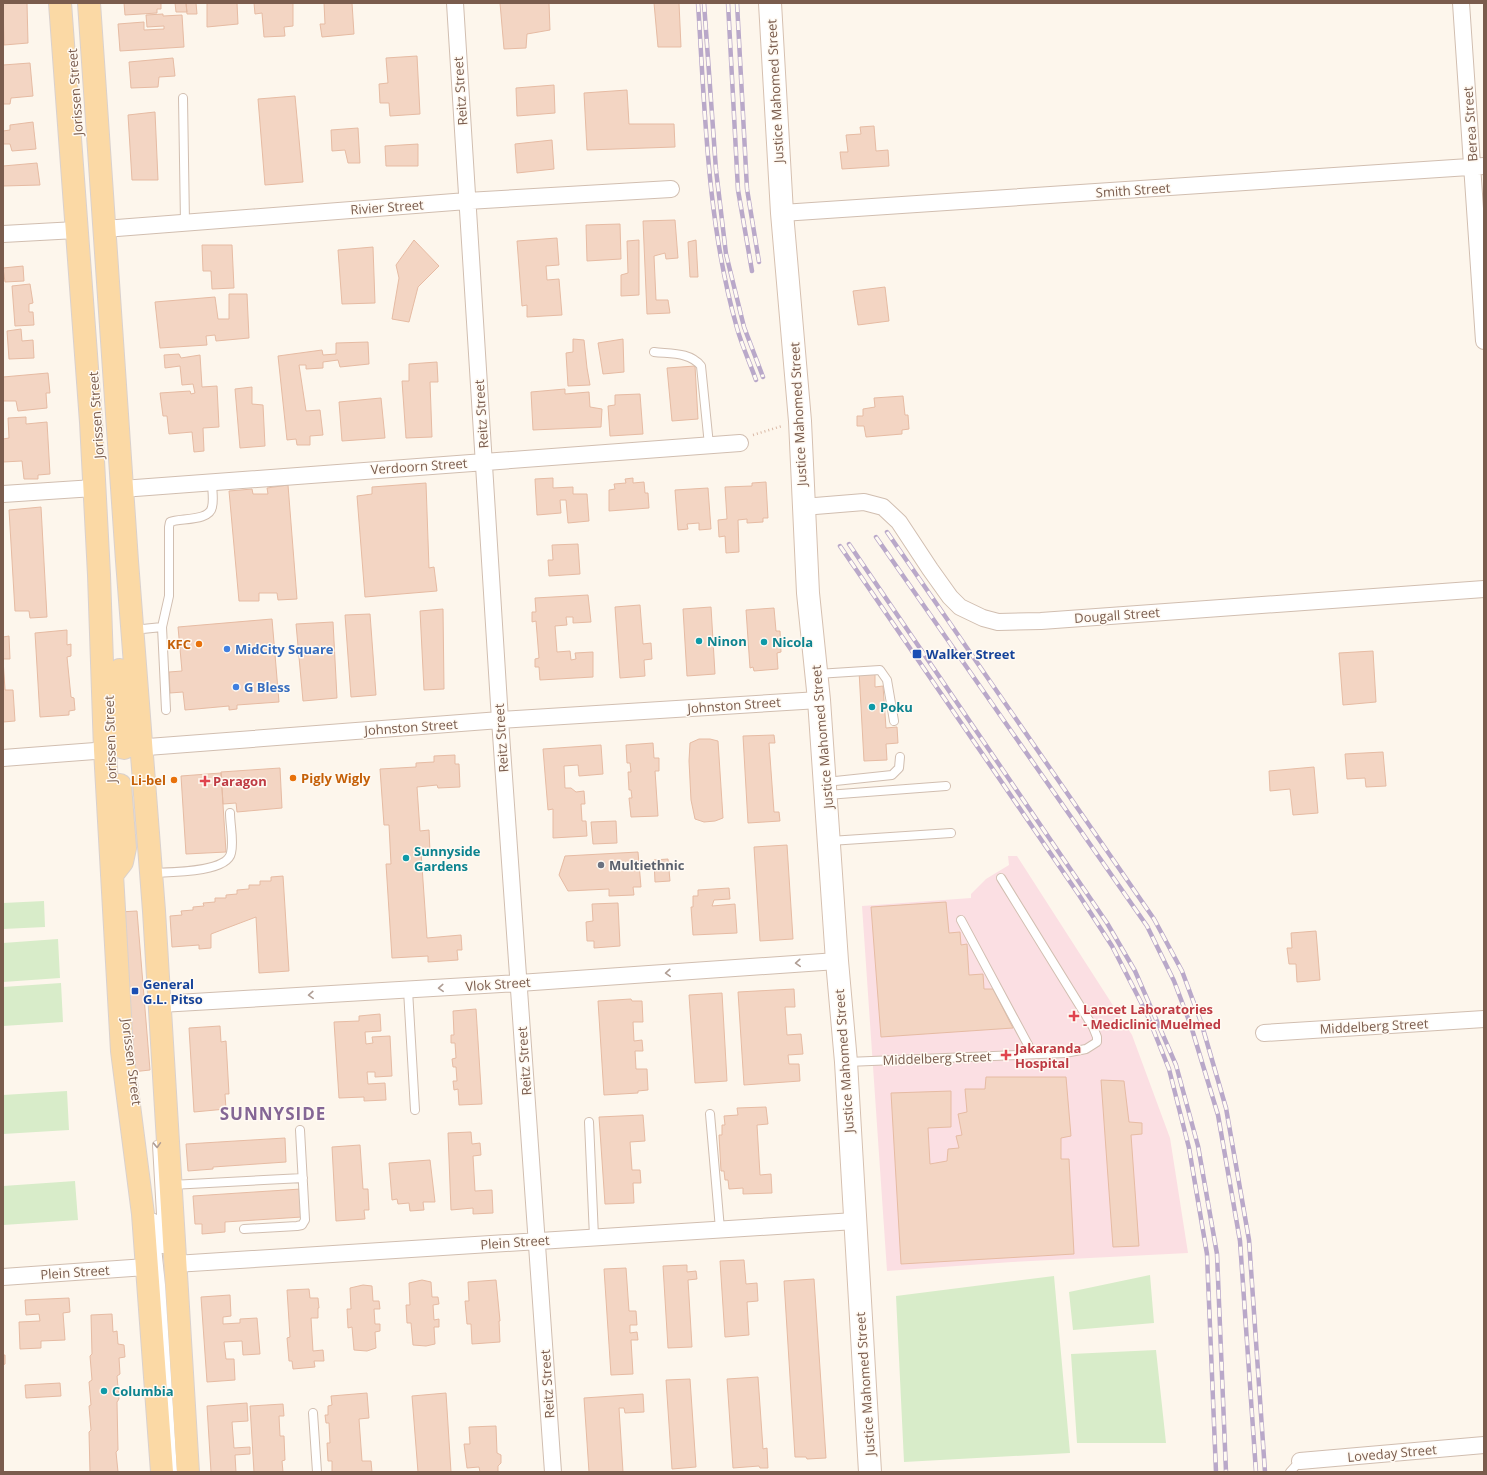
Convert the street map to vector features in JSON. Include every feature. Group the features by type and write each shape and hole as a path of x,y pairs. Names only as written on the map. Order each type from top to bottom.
{"main road":[{"name":"Jorissen Street","path":"60,3 91,422 100,575 123,750 151,874 188,1472"},
{"name":"Jorissen Street","path":"89,3 132,630 113,873 122,1051 143,1214 162,1472"},
{"name":"Justice Mahomed Street","path":"770,3 782,213 800,421 808,593 817,674 830,841 837,961 846,1062 870,1472"},
{"path":"123,750 116,581 117,572 127,560"}],"street":[{"name":"Reitz Street","path":"454,3 485,461 500,720 553,1472"},
{"name":"Berea Street","path":"1461,3 1478,166 1484,341"},
{"name":"Smith Street","path":"782,213 1478,166"},
{"name":"Rivier Street","path":"104,229 467,201 671,189"},
{"path":"3,234 76,230"},
{"name":"Verdoorn Street","path":"122,489 740,442"},
{"path":"3,494 94,488"},
{"name":"Dougall Street","path":"803,507 864,502 884,507 899,522 956,603 973,614 998,622 1041,621 1484,589"},
{"name":"Johnston Street","path":"3,758 500,720 819,700"},
{"name":"Vlok Street","path":"160,1004 519,983 837,961"},
{"name":"Middelberg Street","path":"1264,1033 1484,1019"},
{"name":"Plein Street","path":"175,1264 855,1221"},
{"name":"Plein Street","path":"3,1277 146,1267"},
{"name":"Loveday Street","path":"1295,1467 1484,1445"}],"lane":[{"name":"Jorissen Street","path":"71,34 101,481 123,750"},
{"path":"183,98 185,223"},
{"path":"654,352 685,355 693,358 701,366 709,445"},
{"path":"166,710 162,627 169,596 170,522 209,514 212,508 212,482"},
{"path":"132,630 162,627"},
{"name":"Jorissen Street","path":"123,750 125,664"},
{"path":"817,674 880,670 887,680 894,721"},
{"path":"826,788 892,775 899,768 900,757"},
{"path":"826,788 946,786"},
{"path":"151,874 212,868 224,863 232,851 230,813"},
{"path":"830,841 951,833"},
{"name":"Jorissen Street","path":"113,873 130,1062 138,1107"},
{"name":"Middelberg Street","path":"846,1062 1076,1052 1095,1044 1098,1038 1001,878"},
{"path":"961,920 1033,1054"},
{"path":"408,990 415,1110"},
{"name":"Jorissen Street","path":"153,1039 156,1092"},
{"path":"710,1114 720,1230"},
{"path":"589,1122 594,1237"},
{"path":"244,1229 302,1225 305,1220 300,1130"},
{"path":"157,1134 164,1282 178,1472"},
{"path":"170,1185 303,1178"},
{"path":"152,1204 161,1285 173,1472"},
{"path":"313,1413 317,1472"}],"path":[{"path":"756,433 800,421"}],"shaded area":[{"name":"Jakaranda Hospital","path":"1008,856 1017,856 1132,1035 1170,1138 1188,1253 1012,1262 887,1271 862,906 971,898 971,894 986,879 1009,865"}],"green space":[{"path":"44,901 45,927 3,929 3,903"},
{"path":"58,939 60,978 3,982 3,943"},
{"path":"61,983 63,1022 3,1026 3,987"},
{"path":"67,1091 69,1130 3,1134 3,1095"},
{"path":"75,1181 78,1220 3,1225 3,1186"},
{"path":"1150,1275 1154,1323 1073,1330 1069,1292"},
{"path":"1054,1276 1070,1453 904,1462 896,1296"},
{"path":"1156,1350 1166,1443 1077,1443 1071,1354"}],"building":[{"path":"3,3 27,3 28,43 4,45"},
{"path":"124,3 161,3 161,9 157,9 157,13 125,15"},
{"path":"175,3 186,3 187,12 176,12"},
{"path":"186,3 196,3 197,14 187,14"},
{"path":"207,3 237,3 238,24 207,27"},
{"path":"254,3 293,3 293,26 284,27 285,36 264,37 262,13 255,14"},
{"path":"324,3 352,3 354,34 322,37 320,24 325,24"},
{"path":"500,3 549,3 550,30 527,34 526,48 504,49"},
{"path":"654,3 679,3 681,47 658,47"},
{"path":"163,14 163,16 182,15 184,47 120,51 118,24 144,22 144,30 164,29 164,26 147,27 146,15"},
{"path":"417,56 420,114 390,116 389,103 380,103 379,84 388,83 386,58"},
{"path":"173,58 175,76 159,77 158,87 131,88 129,62"},
{"path":"30,63 33,96 11,98 10,104 3,104 3,65"},
{"path":"554,85 555,113 517,116 516,88"},
{"path":"627,90 629,124 674,124 675,147 587,150 584,93"},
{"path":"295,96 303,182 265,185 258,99"},
{"path":"155,112 158,180 132,180 128,115"},
{"path":"33,122 36,149 12,151 10,144 3,144 3,131 10,130 10,125"},
{"path":"874,126 876,151 888,150 889,166 842,169 840,152 848,152 846,135 861,134 860,127"},
{"path":"358,128 360,163 348,163 345,150 332,151 331,130"},
{"path":"552,140 554,169 517,173 515,144"},
{"path":"418,144 418,166 386,166 385,146"},
{"path":"37,163 40,185 3,186 3,166"},
{"path":"675,220 678,258 666,259 665,253 654,256 656,300 668,300 670,313 647,314 643,221"},
{"path":"620,224 621,259 587,261 586,225"},
{"path":"557,238 559,265 546,266 547,280 559,279 562,315 527,317 527,305 522,306 517,241"},
{"path":"414,240 439,266 418,287 409,322 392,319 399,278 396,265"},
{"path":"639,240 639,295 621,296 621,275 628,273 627,241"},
{"path":"696,240 698,277 690,277 688,242"},
{"path":"202,245 232,245 234,288 212,289 211,271 203,271"},
{"path":"373,247 375,303 342,304 338,250"},
{"path":"23,266 24,281 5,282 3,268"},
{"path":"30,284 33,303 29,304 29,312 33,312 34,325 15,326 12,286"},
{"path":"885,287 889,321 858,325 853,291"},
{"path":"229,294 247,294 249,338 216,341 215,335 206,336 207,345 160,348 155,302 215,297 218,319 229,319"},
{"path":"21,329 22,341 33,340 34,358 9,359 7,331"},
{"path":"573,339 584,340 590,385 568,386 566,353 573,352"},
{"path":"623,339 624,372 603,374 598,343"},
{"path":"368,342 369,364 340,367 338,360 323,362 323,368 306,369 306,365 299,365 306,411 320,410 323,435 310,436 310,445 297,445 296,439 287,440 278,356 322,350 323,355 336,354 336,343"},
{"path":"179,354 181,358 200,355 202,387 217,386 219,427 203,428 204,451 194,452 192,432 169,434 167,416 163,416 160,393 190,391 191,394 195,393 193,384 182,385 180,366 165,368 164,355"},
{"path":"437,362 438,382 430,382 432,437 406,438 402,381 409,381 409,364"},
{"path":"695,366 698,419 672,421 667,368"},
{"path":"48,373 50,393 46,393 47,408 18,411 16,401 3,401 3,377"},
{"path":"252,387 252,404 263,405 265,446 240,448 235,389"},
{"path":"565,389 565,394 589,392 590,407 602,409 601,427 533,430 531,392"},
{"path":"640,394 643,434 610,436 608,406 615,405 615,395"},
{"path":"903,396 905,415 908,415 909,429 902,430 902,434 866,437 864,426 857,426 857,416 863,416 863,409 875,407 874,398"},
{"path":"381,398 385,438 342,441 339,402"},
{"path":"26,417 26,424 47,422 50,474 38,475 38,479 24,479 22,461 3,462 3,439 9,438 8,418"},
{"path":"553,478 553,488 573,487 573,494 587,494 589,521 568,523 566,500 560,500 561,513 537,515 535,479"},
{"path":"633,478 633,483 644,482 645,493 648,493 649,508 609,511 609,490 615,489 614,484 626,483 625,479"},
{"path":"766,482 768,518 763,518 763,522 747,523 747,519 738,520 739,552 726,553 725,536 719,537 718,520 727,519 725,487 752,486 752,483"},
{"path":"426,483 429,568 434,567 437,591 365,597 357,496 372,494 372,487"},
{"path":"288,485 297,599 278,600 277,593 259,593 259,601 239,601 229,491 252,489 253,494 268,494 267,488"},
{"path":"708,488 711,529 699,530 699,523 687,524 688,529 678,530 675,490"},
{"path":"41,507 47,617 30,618 29,611 15,611 9,510"},
{"path":"578,544 580,574 549,576 548,560 553,560 552,545"},
{"path":"588,595 591,622 573,623 573,617 566,617 567,625 555,626 557,652 570,651 571,660 576,659 575,653 593,652 593,677 540,680 539,667 535,667 535,659 539,658 536,621 532,622 532,612 536,612 535,598"},
{"path":"640,605 643,644 651,643 652,659 644,660 645,676 620,678 615,607"},
{"name":"Ninon","path":"711,607 715,674 687,676 683,609"},
{"name":"Nicola","path":"774,608 776,631 780,631 781,652 777,653 778,669 754,671 753,667 750,668 746,610"},
{"path":"443,609 444,689 424,690 420,611"},
{"path":"370,614 376,695 351,697 345,615"},
{"name":"MidCity Square","path":"272,619 279,702 237,705 237,709 229,710 229,706 185,710 183,692 170,693 169,672 182,671 178,627"},
{"path":"333,622 337,698 303,701 296,624"},
{"path":"67,630 67,645 71,644 71,656 67,657 71,697 74,698 75,710 69,711 69,715 40,717 35,633"},
{"path":"9,636 10,659 3,659 3,637"},
{"path":"1373,651 1376,702 1343,705 1339,653"},
{"path":"3,659 5,690 13,690 15,721 3,722"},
{"name":"Poku","path":"859,671 875,671 875,687 883,686 886,728 897,727 898,743 886,744 887,760 864,761"},
{"path":"774,735 775,743 769,743 774,812 779,812 780,821 748,823 743,736"},
{"path":"699,739 718,741 723,818 715,821 704,822 695,819 691,800 689,761 690,743"},
{"path":"653,743 654,758 659,758 659,771 655,771 658,816 631,817 629,798 632,798 631,790 629,790 628,772 631,772 630,763 627,763 626,745"},
{"path":"601,745 603,774 579,776 578,765 564,766 565,788 571,788 576,792 584,791 585,804 581,804 582,821 586,821 587,836 553,838 553,809 548,810 543,749"},
{"path":"1383,752 1386,786 1366,787 1365,778 1347,779 1345,754"},
{"name":"Sunnyside Gardens","path":"455,755 455,764 459,764 460,787 438,788 437,785 417,787 420,831 429,830 430,852 421,852 427,938 461,935 462,950 457,950 458,960 428,962 428,956 392,958 386,864 391,864 389,825 384,825 380,769 416,767 416,763 434,762 434,756"},
{"path":"1314,767 1318,813 1293,815 1290,789 1270,791 1269,771"},
{"path":"280,768 282,808 237,812 236,803 223,804 221,772"},
{"path":"221,773 226,852 186,854 181,776"},
{"path":"616,821 617,843 593,844 591,822"},
{"path":"787,845 793,939 760,941 754,847"},
{"name":"Multiethnic","path":"638,852 641,887 633,887 634,895 609,896 609,889 568,891 559,875 565,856"},
{"path":"668,859 670,881 655,882 654,860"},
{"path":"283,876 289,971 259,973 256,917 211,934 211,948 199,949 199,945 172,947 170,916 182,915 181,911 193,910 193,907 204,906 203,903 215,902 215,898 226,898 226,895 237,894 237,890 249,889 249,885 260,885 260,881 271,881 271,877"},
{"path":"729,888 730,899 714,900 712,906 735,904 737,933 693,935 691,907 693,907 693,896 698,896 698,890"},
{"path":"946,902 949,933 960,932 961,945 967,944 969,975 983,974 984,989 993,989 1013,1028 881,1037 871,907"},
{"path":"618,903 620,946 594,948 594,941 587,941 586,922 593,921 592,904"},
{"name":"General G.L. Pitso","path":"137,911 150,1070 132,1072 119,912"},
{"path":"1316,931 1320,980 1297,982 1296,964 1289,964 1287,948 1292,948 1291,933"},
{"path":"794,989 795,1007 785,1007 787,1035 801,1034 803,1054 788,1055 789,1064 799,1064 800,1081 744,1085 738,992"},
{"path":"722,993 727,1081 695,1083 689,995"},
{"path":"631,999 632,1001 642,1001 643,1022 633,1022 634,1041 642,1040 643,1051 635,1051 636,1069 647,1069 648,1090 638,1091 638,1093 604,1095 598,1001"},
{"path":"476,1009 482,1104 459,1105 458,1089 454,1090 453,1081 457,1081 456,1067 453,1067 452,1059 456,1058 455,1043 451,1043 451,1035 454,1035 453,1011"},
{"path":"380,1014 381,1031 365,1032 366,1044 373,1043 372,1037 390,1036 392,1076 375,1077 375,1072 367,1072 368,1084 385,1083 386,1100 364,1101 364,1097 339,1098 334,1022 359,1021 359,1016"},
{"path":"220,1026 221,1042 226,1041 229,1094 225,1094 226,1109 194,1112 189,1028"},
{"path":"986,1077 1066,1077 1071,1136 1061,1138 1061,1159 1069,1159 1074,1254 901,1264 891,1093 951,1091 951,1127 928,1128 930,1164 947,1161 948,1149 959,1148 956,1136 962,1135 958,1114 967,1112 965,1089 985,1089"},
{"path":"1101,1080 1124,1081 1129,1122 1142,1123 1142,1134 1131,1135 1139,1246 1113,1247"},
{"path":"766,1107 768,1124 757,1125 760,1175 771,1174 772,1193 743,1194 743,1188 729,1189 728,1180 725,1180 724,1171 721,1171 719,1135 722,1135 722,1125 725,1125 724,1116 738,1115 737,1108"},
{"path":"643,1115 645,1141 630,1142 632,1170 640,1170 641,1183 633,1183 634,1203 605,1204 599,1117"},
{"path":"471,1132 472,1144 480,1143 481,1155 473,1156 475,1191 492,1190 493,1213 473,1214 473,1208 451,1210 448,1133"},
{"path":"285,1138 286,1162 213,1167 213,1169 188,1171 186,1144"},
{"path":"360,1145 363,1189 368,1189 369,1210 364,1210 365,1219 336,1221 332,1147"},
{"path":"430,1160 435,1202 423,1202 424,1210 410,1211 409,1203 398,1204 397,1199 392,1200 389,1163"},
{"path":"301,1189 302,1217 225,1222 225,1232 202,1234 202,1224 195,1224 193,1196"},
{"path":"744,1260 746,1284 757,1283 758,1301 747,1302 749,1335 725,1337 720,1261"},
{"path":"687,1265 687,1272 696,1271 697,1279 688,1280 692,1347 668,1348 663,1266"},
{"path":"626,1268 629,1311 636,1311 637,1325 630,1325 630,1333 637,1332 638,1340 631,1340 633,1374 611,1375 604,1269"},
{"path":"814,1279 826,1458 807,1459 806,1457 795,1457 784,1281"},
{"path":"422,1280 431,1282 432,1297 438,1297 439,1304 433,1305 434,1320 439,1319 439,1327 434,1327 435,1344 426,1346 413,1345 411,1323 407,1323 406,1305 410,1305 409,1283"},
{"path":"496,1280 500,1321 500,1342 472,1344 471,1324 467,1324 465,1301 469,1301 468,1282"},
{"path":"363,1285 372,1286 373,1301 379,1301 380,1309 374,1309 375,1324 380,1324 380,1331 375,1332 376,1348 367,1351 354,1350 352,1327 348,1328 347,1309 351,1309 350,1288"},
{"path":"309,1289 310,1298 318,1298 319,1308 318,1318 311,1318 313,1351 323,1350 324,1361 314,1361 315,1367 293,1369 292,1361 289,1361 287,1338 290,1337 287,1290"},
{"path":"230,1295 231,1316 223,1317 223,1324 240,1323 240,1319 257,1318 260,1354 243,1355 242,1341 224,1342 226,1359 234,1359 235,1380 207,1382 201,1297"},
{"path":"69,1298 70,1312 63,1313 65,1340 41,1341 41,1348 20,1349 19,1322 40,1321 39,1314 26,1315 25,1300"},
{"name":"Columbia","path":"112,1314 113,1332 117,1331 118,1344 124,1345 125,1357 119,1358 120,1374 117,1376 119,1399 117,1402 118,1450 116,1452 118,1472 90,1472 89,1432 91,1430 89,1406 91,1405 89,1382 92,1380 90,1356 92,1354 91,1315"},
{"path":"3,1355 5,1355 5,1364 3,1365"},
{"path":"758,1377 763,1449 767,1448 768,1468 760,1468 759,1466 733,1468 727,1379"},
{"path":"690,1379 696,1467 672,1469 666,1380"},
{"path":"60,1383 61,1396 26,1398 25,1385"},
{"path":"367,1393 369,1418 359,1419 362,1461 371,1461 372,1472 332,1472 332,1461 328,1461 327,1443 330,1443 329,1423 326,1423 325,1415 328,1415 328,1406 332,1405 331,1396"},
{"path":"446,1393 451,1472 418,1472 412,1396"},
{"path":"643,1394 644,1412 625,1413 624,1408 619,1408 623,1472 589,1472 584,1398"},
{"path":"247,1403 248,1421 232,1422 234,1448 250,1447 250,1454 235,1455 236,1472 211,1472 207,1406"},
{"path":"283,1404 284,1416 279,1416 280,1436 284,1436 285,1460 282,1461 283,1472 254,1472 250,1406"},
{"path":"496,1426 497,1453 501,1455 501,1463 498,1466 498,1472 480,1472 479,1467 467,1468 464,1444 470,1444 469,1427"}],"railway":[{"path":"698,3 709,167 719,248 737,328 756,380"},
{"path":"704,3 716,170 726,254 744,327 763,377"},
{"path":"728,3 738,190 752,271"},
{"path":"737,3 747,189 759,262"},
{"path":"887,532 1154,919 1182,971 1201,1022 1226,1108 1249,1240 1265,1472"},
{"path":"876,537 1147,926 1174,981 1191,1026 1218,1115 1240,1241 1256,1472"},
{"path":"849,544 1107,923 1135,971 1176,1065 1198,1146 1217,1254 1226,1472"},
{"path":"840,546 1079,895 1112,946 1147,1014 1169,1069 1189,1148 1207,1254 1216,1472"}],"place":[{"name":"Ninon","path":"699,641"},
{"name":"Nicola","path":"764,642"},
{"name":"KFC","path":"199,644"},
{"name":"MidCity Square","path":"227,649"},
{"name":"Walker Street","path":"917,654"},
{"name":"G Bless","path":"236,687"},
{"name":"Poku","path":"872,707"},
{"name":"Pigly Wigly","path":"293,778"},
{"name":"Li-bel","path":"174,780"},
{"name":"Paragon","path":"205,781"},
{"name":"Sunnyside Gardens","path":"406,858"},
{"name":"Multiethnic","path":"601,865"},
{"name":"General G.L. Pitso","path":"135,991"},
{"name":"Lancet Laboratories - Mediclinic Muelmed","path":"1074,1016"},
{"name":"Jakaranda Hospital","path":"1006,1055"},
{"name":"Columbia","path":"104,1391"}],"district":[{"name":"SUNNYSIDE","path":"273,1113"}]}
